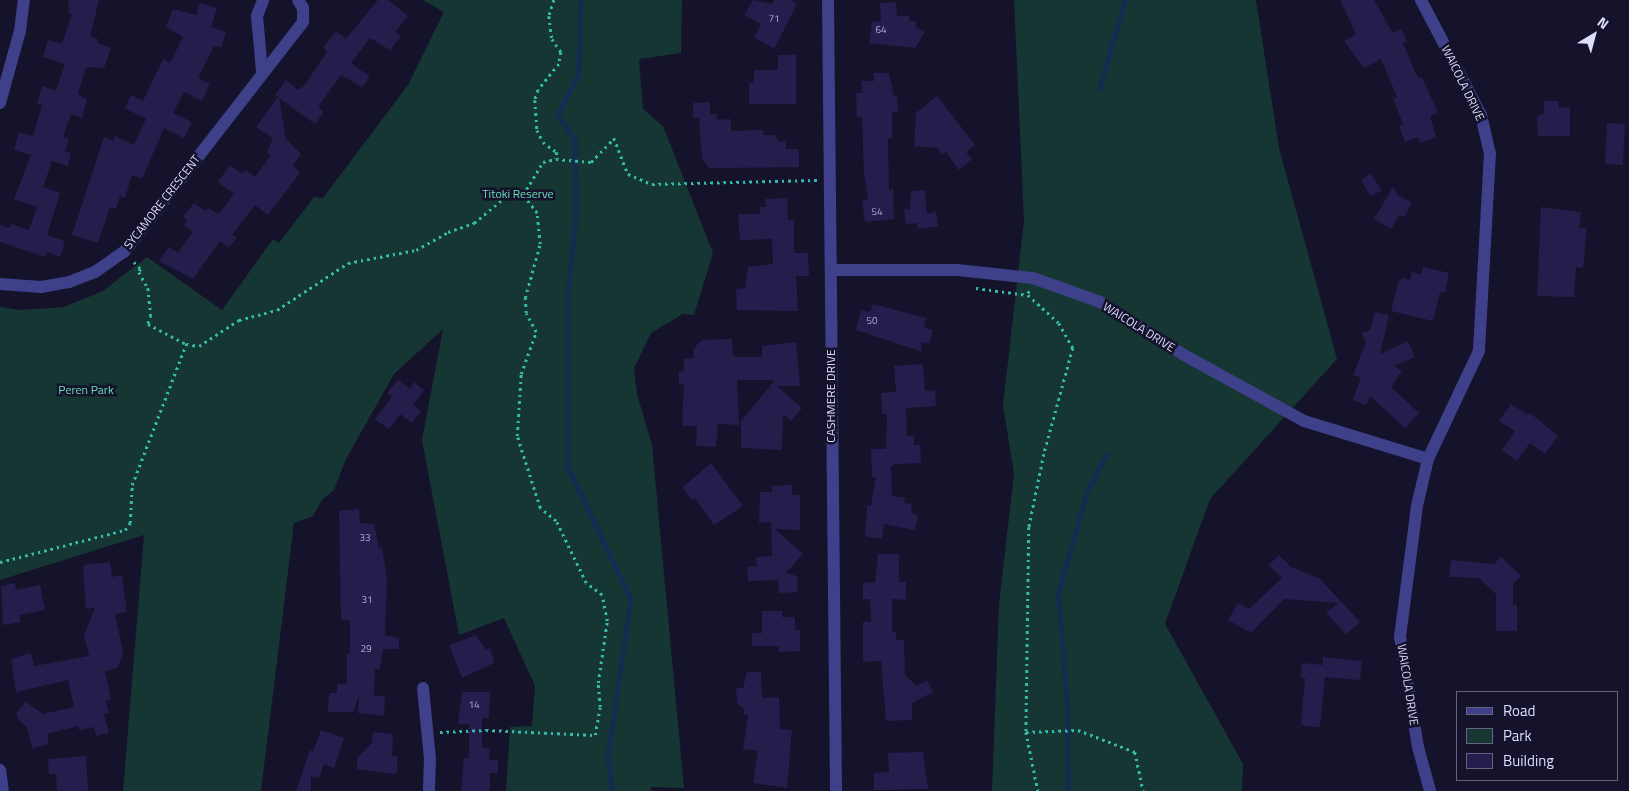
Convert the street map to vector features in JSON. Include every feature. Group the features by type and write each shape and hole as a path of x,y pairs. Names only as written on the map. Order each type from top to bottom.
{"street":[{"path":"0,103 20,31 24,0"},
{"path":"262,71 257,16 263,0"},
{"name":"SYCAMORE CRESCENT","path":"0,284 41,287 69,282 95,272 124,252 262,71 303,22 303,8 298,0"},
{"name":"CASHMERE DRIVE","path":"828,0 836,791"},
{"name":"WAICOLA DRIVE","path":"1422,0 1481,115 1490,153 1479,351 1428,460 1417,506 1400,637 1418,747 1430,791"},
{"name":"WAICOLA DRIVE","path":"831,270 956,270 1033,278 1100,302 1184,355 1304,421 1428,460"},
{"path":"423,688 429,791"},
{"path":"0,770 3,791"}],"path":[{"path":"554,0 549,16 552,39 561,52 559,64 538,90 535,100 537,130 543,142 556,152 556,159"},
{"path":"523,195 543,162 556,159 591,162 614,138 628,174 652,184 829,180"},
{"path":"124,252 141,269 139,272 148,288 151,315 148,324 186,344 199,346 239,320 276,310 348,263 416,250 448,232 474,223 514,190 523,195 537,213 540,244 525,298 526,314 536,332 521,374 517,436 540,508 556,521 586,583 602,595 606,609 604,656 598,684 600,707 595,735 486,730 427,733"},
{"path":"1028,295 1033,278"},
{"path":"976,288 1028,295 1050,311 1073,348 1044,454 1029,527 1026,732 1038,791"},
{"path":"0,562 125,530 130,522 132,485 186,344"},
{"path":"1026,732 1078,730 1135,752 1143,791"}],"green space":[{"name":"Titoki Reserve","path":"423,0 682,0 681,53 639,59 643,109 663,126 713,253 694,315 683,314 651,333 634,368 637,394 652,445 684,788 651,787 651,791 506,791 510,727 532,726 535,686 504,618 459,635 422,440 443,329 394,374 346,459 334,490 322,500 313,516 294,523 261,791 123,791 144,535 0,580 0,307 20,310 64,307 103,291 147,257 222,310 273,239 279,243 314,197 323,198 408,85 444,12"},
{"path":"1014,0 1256,0 1279,148 1337,359 1210,499 1165,624 1243,764 1242,791 992,791 999,604 1014,474 1003,405 1024,221"}],"building":[{"path":"69,0 99,0 90,37 98,39 97,43 111,48 104,68 86,67 78,94 87,100 82,118 71,114 63,137 69,139 65,151 71,153 68,166 52,161 43,187 60,193 47,235 65,241 60,257 47,252 45,257 0,242 0,225 10,228 11,224 29,230 37,207 14,199 31,155 14,150 19,132 33,136 42,105 37,104 42,86 56,91 65,64 43,57 48,40 62,44 72,14 68,13"},
{"path":"378,0 388,0 408,16 395,32 401,36 390,50 370,38 351,63 370,77 362,87 341,75 318,107 324,112 315,124 279,98 286,139 301,154 293,165 300,173 268,215 255,205 232,235 237,238 229,248 220,241 193,279 159,261 169,247 178,253 193,232 184,225 187,220 183,217 194,203 205,211 208,208 219,214 234,194 218,182 230,165 242,174 246,170 255,177 271,155 267,152 273,138 256,127 278,97 275,95 286,80 298,90 304,86 327,51 323,48 336,31 346,39"},
{"path":"753,0 771,4 774,0 791,0 797,4 774,49 754,37 761,24 744,15"},
{"path":"1340,0 1374,0 1393,33 1401,29 1407,41 1403,43 1415,72 1419,78 1422,77 1438,113 1430,116 1436,137 1420,143 1418,137 1405,142 1399,126 1403,124 1393,98 1397,97 1381,59 1364,68 1344,41 1356,34"},
{"path":"896,2 897,16 909,16 909,21 916,21 916,27 925,32 915,48 869,43 872,22 881,21 880,3"},
{"path":"200,3 217,8 211,27 226,32 221,48 214,46 198,78 210,84 202,101 184,92 173,113 192,122 184,138 164,128 142,179 132,175 125,198 120,196 116,209 110,207 98,243 72,235 104,137 113,141 115,136 134,145 146,119 125,108 131,95 143,101 163,59 170,63 183,37 166,27 173,9 196,15"},
{"path":"778,55 796,55 796,104 749,104 749,83 754,83 754,70 778,70"},
{"path":"874,73 889,73 894,97 897,96 898,112 892,112 892,138 888,139 889,190 893,189 894,219 865,222 862,200 868,199 864,174 862,117 857,117 856,93 862,93 861,81 874,81"},
{"path":"937,96 975,145 966,152 972,159 959,170 946,152 942,154 937,148 914,146 916,113"},
{"path":"1544,101 1559,101 1559,108 1570,107 1570,136 1538,136 1537,117 1544,113"},
{"path":"710,102 710,114 717,114 717,120 731,119 731,131 763,130 763,135 774,135 780,142 786,141 786,149 799,149 799,167 709,168 702,159 699,117 693,118 693,103"},
{"path":"1607,123 1625,124 1623,165 1605,164"},
{"path":"1371,174 1382,191 1370,196 1361,180"},
{"path":"1393,187 1398,195 1412,203 1404,217 1399,215 1391,229 1374,219"},
{"path":"925,190 927,214 936,212 938,226 917,229 917,223 906,224 904,209 910,210 911,191"},
{"path":"787,198 788,220 794,220 794,251 795,253 808,253 809,276 796,276 798,311 737,310 736,289 745,288 748,267 773,264 772,239 740,240 738,214 760,214 760,207 766,207 765,199"},
{"path":"1541,207 1581,212 1579,228 1587,228 1583,268 1576,267 1574,297 1537,296"},
{"path":"1423,267 1449,273 1445,293 1440,292 1433,321 1391,311 1398,283 1402,278 1410,280 1412,272 1421,274"},
{"path":"873,304 926,318 924,327 933,330 929,344 921,342 922,352 856,330 861,310 870,312"},
{"path":"1375,312 1389,315 1380,354 1408,341 1415,357 1394,366 1402,371 1391,387 1419,413 1405,428 1370,396 1366,405 1353,400 1361,377 1353,375 1366,342 1362,333 1370,330"},
{"path":"732,339 733,356 736,357 762,357 762,346 796,342 800,386 777,386 802,408 791,421 783,414 782,450 741,448 741,421 775,380 737,380 739,425 718,424 716,447 696,446 697,426 682,426 684,384 679,384 679,372 684,371 684,359 694,358 693,349 702,340"},
{"path":"923,364 925,391 935,390 936,406 906,408 907,436 914,436 914,445 920,445 921,463 895,464 891,467 892,496 905,498 904,503 912,504 911,513 918,515 915,530 884,524 882,539 865,536 867,505 871,506 876,477 872,477 871,449 886,449 887,414 882,414 881,393 896,392 894,366"},
{"path":"398,380 410,389 414,382 424,390 413,405 421,411 412,423 400,414 389,429 375,419 392,397 387,393"},
{"path":"1511,404 1528,415 1530,413 1558,436 1545,454 1530,443 1517,461 1502,450 1515,431 1499,421"},
{"path":"711,463 743,506 714,525 695,498 691,500 683,487"},
{"path":"792,485 792,495 800,495 800,530 775,529 803,554 786,573 797,576 798,592 779,593 778,580 748,581 747,567 757,566 756,557 772,556 771,522 759,523 760,492 772,492 772,486"},
{"path":"359,509 360,523 374,524 379,548 382,548 387,579 385,635 399,638 399,649 383,649 380,669 375,669 374,696 385,696 384,716 358,713 359,696 353,712 328,712 329,693 337,693 337,684 347,684 347,654 350,654 350,620 341,620 339,511"},
{"path":"878,554 899,554 899,582 906,582 906,600 892,599 892,632 896,632 896,640 904,640 905,675 917,686 927,680 933,692 912,703 912,720 886,721 881,661 863,662 863,622 871,622 870,599 863,599 863,582 875,583"},
{"path":"1279,555 1291,567 1320,579 1360,622 1346,634 1326,613 1338,603 1284,599 1251,633 1228,620 1238,603 1249,609 1282,578 1269,565"},
{"path":"1501,557 1521,576 1513,584 1513,605 1517,605 1517,631 1496,631 1496,594 1479,578 1449,577 1451,560 1494,564"},
{"path":"110,562 112,577 122,575 127,612 115,614 123,652 118,668 105,671 111,699 106,701 109,713 104,714 109,733 96,736 94,727 79,730 78,726 47,734 49,744 32,748 27,727 18,719 16,713 26,702 43,714 74,707 68,680 16,692 11,659 31,653 34,666 89,656 84,635 95,608 86,609 83,565"},
{"path":"15,583 16,590 40,585 45,610 19,615 21,622 3,625 1,586"},
{"path":"762,611 782,611 782,617 795,617 795,630 800,630 800,651 779,652 779,646 752,646 752,633 762,633"},
{"path":"476,635 486,650 490,648 494,663 462,678 449,645"},
{"path":"1323,657 1362,661 1360,680 1325,677 1320,727 1305,726 1301,724 1305,678 1300,677 1302,663 1323,665"},
{"path":"747,672 761,672 762,698 779,697 780,729 792,730 787,788 753,783 758,751 743,749 748,715 744,715 744,709 737,703 736,688 743,688"},
{"path":"462,692 490,692 489,718 482,718 482,744 483,748 490,748 489,760 498,760 498,773 490,773 490,791 461,791 464,758 469,758 469,724 458,724"},
{"path":"321,730 344,738 334,768 324,764 319,778 311,776 311,791 296,791 310,750 313,752"},
{"path":"373,732 393,734 392,756 397,756 397,772 393,774 357,769 357,758 372,743"},
{"path":"923,752 928,789 874,790 874,773 889,772 888,753"},
{"path":"86,756 88,791 57,791 56,774 49,774 48,759"}],"waterway":[{"path":"581,0 579,74 558,115 575,139 576,213 568,299 568,467 631,599 608,756 612,791"},
{"path":"1099,89 1125,0"},
{"path":"1068,791 1067,703 1058,593 1087,491 1106,455"}],"park label":[{"name":"Peren Park","path":"86,390"}]}
